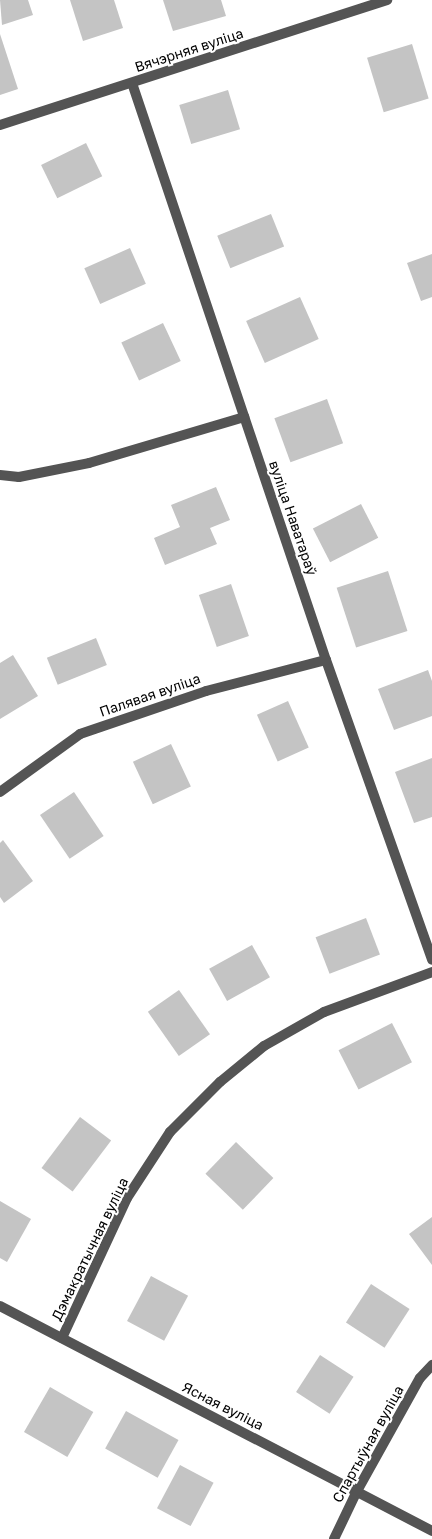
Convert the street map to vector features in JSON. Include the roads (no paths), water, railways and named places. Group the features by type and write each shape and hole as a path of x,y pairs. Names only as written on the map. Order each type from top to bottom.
{"street":[{"name":"Вячэрняя вуліца","path":"0,125 132,84 387,0"},
{"name":"вуліца Наватараў","path":"132,84 326,660 432,960"},
{"path":"0,475 19,477 89,463 244,417"},
{"name":"Палявая вуліца","path":"0,792 80,734 206,691 326,660"},
{"name":"Дэмакратычная вуліца","path":"62,1338 127,1198 170,1132 220,1082 264,1046 324,1012 432,972"},
{"name":"Ясная вуліца","path":"0,1306 432,1531"},
{"name":"Спартыўная вуліца","path":"334,1539 357,1491 420,1378 432,1365"}]}
